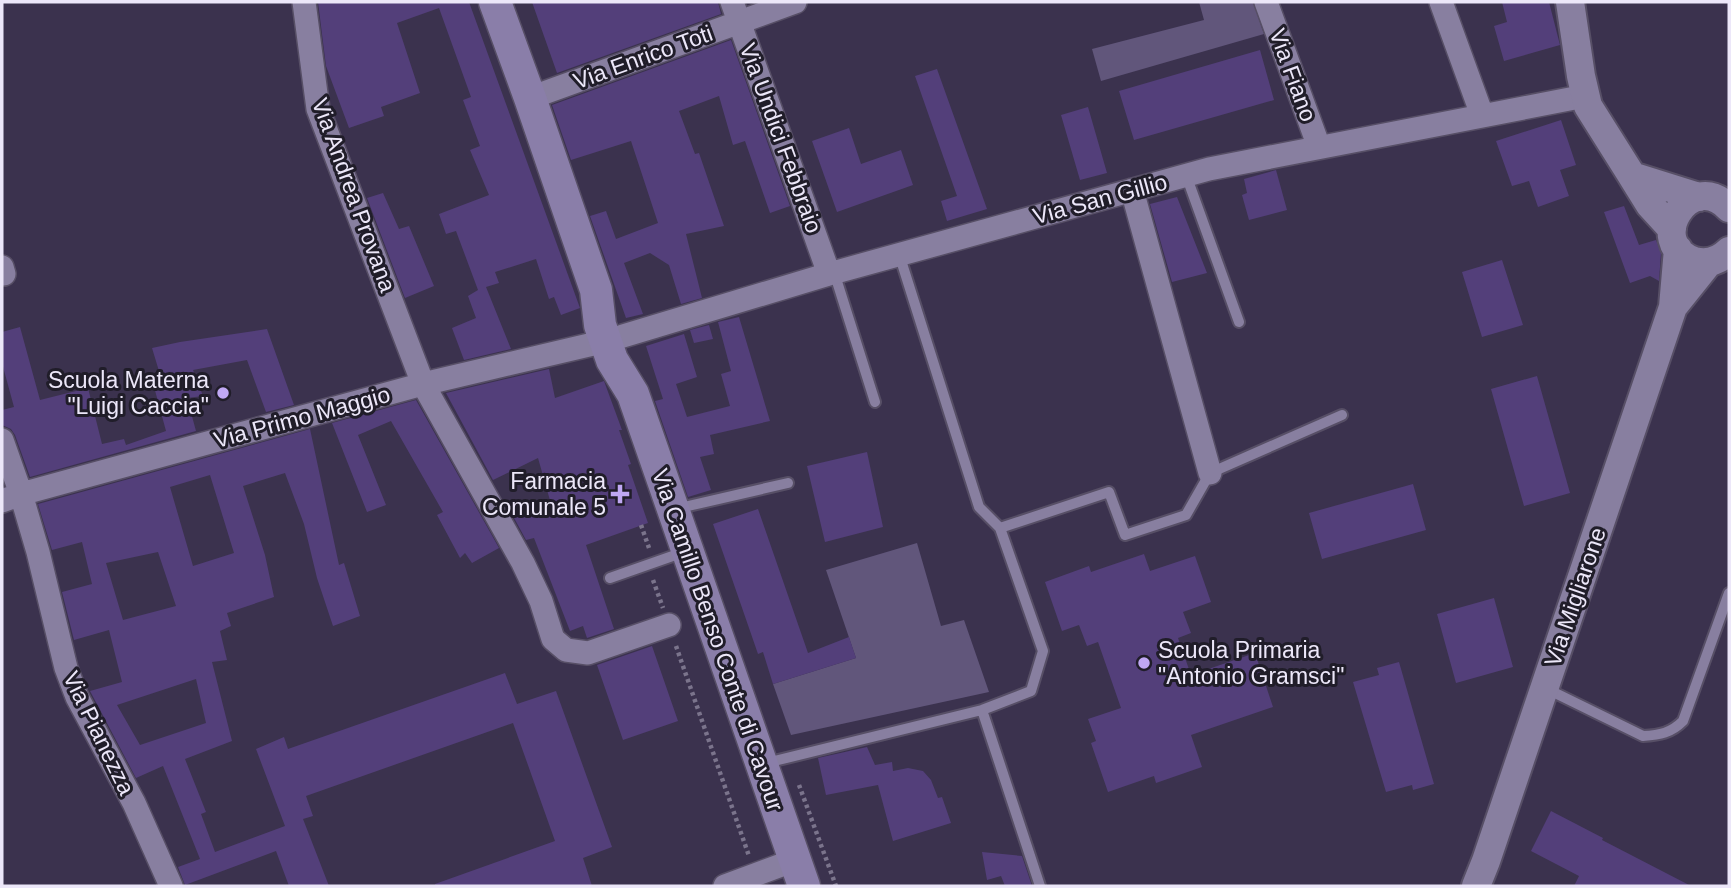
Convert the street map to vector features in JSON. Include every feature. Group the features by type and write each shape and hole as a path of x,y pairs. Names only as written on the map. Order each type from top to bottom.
{"main road":[{"name":"Via Camillo Benso Conte di Cavour","path":"495,2 596,290 618,320 614,339 629,354 633,394 799,873"}],"street":[{"name":"Via Andrea Provana","path":"304,2 318,109 423,384 523,563 541,601 553,639 566,650 588,653 669,625"},
{"name":"Via Enrico Toti","path":"530,98 736,12 795,2"},
{"name":"Via Fiano","path":"1266,2 1319,147"},
{"path":"1441,2 1482,115"},
{"path":"1570,2 1585,96 1594,116 1650,205 1692,260 1721,260"},
{"name":"Via Undici Febbraio","path":"736,12 832,273"},
{"name":"Via San Gillio","path":"614,339 832,273 1186,175 1585,96"},
{"path":"1632,176 1699,197 1718,200 1729,208"},
{"path":"1132,190 1210,472"},
{"path":"1674,307 1673,220 1683,205 1699,197"},
{"path":"1674,307 1721,260"},
{"name":"Via Migliarone","path":"1476,886 1674,307"},
{"name":"Via Primo Maggio","path":"11,498 423,384 614,339"},
{"name":"Via Pianezza","path":"2,440 11,498 53,609 66,668 77,697 134,803 171,886"},
{"path":"725,886 755,876 799,873"}],"lane":[{"path":"1186,175 1238,322"},
{"path":"762,764 982,710 1031,691 1043,651 1000,528 979,507 899,254"},
{"path":"832,273 875,402"},
{"path":"1000,528 1109,492 1125,535 1186,515 1210,472 1342,415"},
{"path":"673,510 788,483"},
{"path":"610,578 687,551"},
{"path":"1545,688 1643,736 1657,736 1673,731 1683,721 1729,593"},
{"path":"982,710 1040,886"}],"path":[{"path":"669,625 755,876"}],"shaded area":[{"path":"1199,2 1253,2 1264,34 1101,81 1092,49 1204,20"},
{"path":"917,543 941,626 964,620 989,692 791,735 773,684 856,658 826,570"}],"building":[{"path":"318,2 469,2 580,308 561,315 554,297 549,299 536,259 495,272 499,283 486,287 511,349 464,360 452,328 476,318 468,296 478,290 456,231 446,234 439,214 489,195 470,150 480,146 463,100 471,97 439,8 397,23 420,93 381,107 384,116 349,128 326,66"},
{"path":"532,2 718,2 721,14 557,73"},
{"path":"1502,2 1549,2 1560,45 1504,61 1494,26 1507,22"},
{"path":"731,40 790,206 770,213 745,141 733,145 719,96 679,111 695,154 699,153 724,226 686,234 702,298 681,304 669,265 650,253 624,263 643,314 626,318 590,216 606,211 616,239 658,223 631,141 571,160 552,105"},
{"path":"1260,50 1274,100 1134,140 1119,91"},
{"path":"937,69 987,209 947,221 941,201 957,196 915,76"},
{"path":"1088,107 1107,173 1080,180 1061,115"},
{"path":"1561,120 1576,165 1560,170 1569,196 1538,207 1529,181 1512,186 1496,141"},
{"path":"849,128 861,164 901,150 913,185 837,212 812,141"},
{"path":"1276,170 1287,210 1249,220 1242,195 1247,193 1244,179"},
{"path":"383,193 399,229 409,226 434,286 405,298 367,198"},
{"path":"1177,197 1207,273 1172,282 1150,204"},
{"path":"1624,206 1639,245 1656,240 1661,253 1659,281 1650,276 1630,283 1604,212"},
{"path":"1502,260 1523,325 1482,337 1462,272"},
{"path":"739,317 770,421 710,435 714,454 700,457 711,490 688,497 655,401 663,399 646,346 684,334 697,377 676,384 687,417 730,406 721,374 731,371 718,322"},
{"path":"709,325 713,339 694,343 690,330"},
{"path":"20,327 40,400 88,388 102,444 124,439 126,445 166,431 153,383 162,381 152,348 180,342 267,329 294,405 266,412 247,360 193,370 203,396 187,398 196,431 30,477 15,435 11,429 2,425 2,410 14,407 2,363 2,332"},
{"path":"549,369 555,398 604,381 622,430 619,430 631,464 628,465 648,523 586,545 614,629 587,638 583,626 570,631 534,538 526,540 513,516 551,504 538,458 493,480 446,393"},
{"path":"1537,376 1570,493 1524,506 1491,389"},
{"path":"416,400 499,548 472,563 465,553 460,558 437,515 443,512 391,421 358,435 386,505 367,512 332,423"},
{"path":"310,429 339,565 344,563 360,616 333,626 317,578 304,524 285,473 243,486 265,555 274,597 227,613 231,626 220,631 227,660 212,662 232,741 185,759 206,812 201,814 215,852 285,826 256,749 284,737 288,749 505,673 517,704 556,691 612,847 583,858 592,886 435,886 555,841 513,723 306,796 313,816 303,819 329,886 289,886 276,851 185,885 178,867 200,859 163,766 136,778 90,691 122,682 109,630 74,640 62,592 92,584 82,542 52,550 38,504","holes":["210,475 234,553 193,566 170,487","158,552 176,606 123,620 106,563","196,679 206,723 140,745 117,705"]},
{"path":"867,452 883,527 825,542 807,466"},
{"path":"1413,484 1426,530 1322,559 1309,513"},
{"path":"758,509 808,653 849,637 856,658 773,684 763,652 758,654 713,524"},
{"path":"1144,554 1150,571 1195,556 1211,602 1183,612 1191,633 1178,638 1191,675 1255,653 1273,707 1191,735 1202,767 1156,783 1154,776 1108,792 1091,743 1096,741 1088,719 1121,708 1098,642 1087,646 1079,625 1062,631 1045,582 1089,566 1091,572"},
{"path":"1494,598 1513,667 1456,683 1437,614"},
{"path":"652,646 678,721 623,740 597,665"},
{"path":"1399,662 1434,784 1413,790 1412,785 1386,792 1353,682 1379,675 1377,668"},
{"path":"867,747 875,765 892,762 893,771 908,768 923,771 931,780 938,798 942,797 951,823 893,841 878,785 826,795 818,758"},
{"path":"1551,811 1691,886 1574,886 1579,876 1531,851"},
{"path":"982,852 1022,856 1032,886 1005,886 1001,876 987,880"}],"place":[{"name":"Scuola Materna \"Luigi Caccia\"","path":"223,393"},
{"name":"Farmacia Comunale 5","path":"620,494"},
{"name":"Scuola Primaria \"Antonio Gramsci\"","path":"1144,663"}]}
